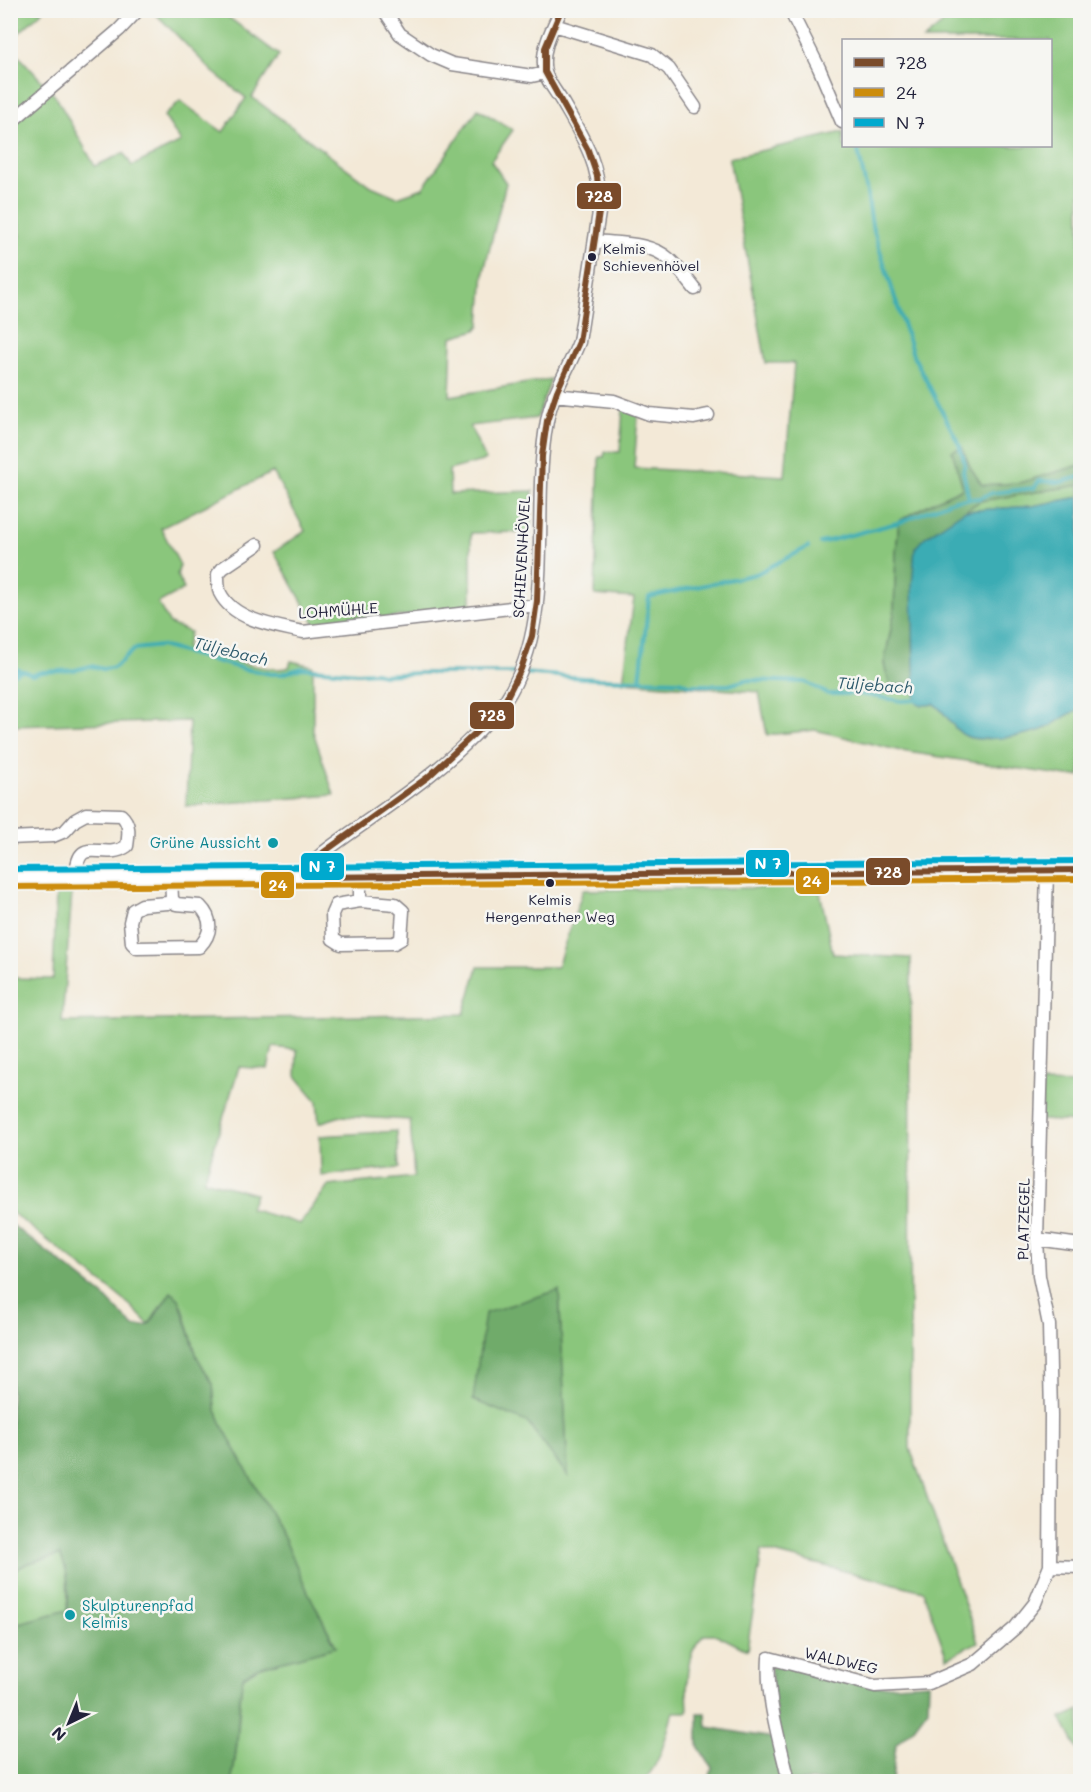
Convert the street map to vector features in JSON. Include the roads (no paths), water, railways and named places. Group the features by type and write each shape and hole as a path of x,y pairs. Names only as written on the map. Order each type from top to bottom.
{"main road":[{"path":"10,878 1080,870"}],"street":[{"path":"10,123 119,30 138,10"},
{"path":"384,10 400,34 431,55 453,64 532,75 545,73 544,56 561,10"},
{"path":"790,10 819,68 842,123"},
{"path":"554,25 652,55 669,69 695,107"},
{"name":"SCHIEVENHÖVEL","path":"311,877 315,861 324,852 440,766 474,735 504,702 520,673 531,640 537,604 541,461 547,419 554,395 579,342 600,206 600,188 596,167 587,144 545,73"},
{"path":"596,241 638,245 655,250 669,258 695,289"},
{"path":"554,395 614,401 649,414 694,418 708,415"},
{"name":"LOHMÜHLE","path":"257,545 223,568 218,574 219,592 234,610 271,625 303,632 537,604"},
{"path":"10,838 53,836 65,831 75,820 86,814 121,815 127,820 129,832 127,846 120,850 86,851 76,860 76,877"},
{"name":"PLATZEGEL","path":"1047,871 1037,1239 1038,1276 1049,1325 1050,1566"},
{"path":"360,876 360,901"},
{"path":"171,878 172,899 176,904 200,906 207,914 210,929 205,941 199,947 137,948 132,943 130,922 134,910 142,905 168,903 172,899"},
{"path":"360,901 394,904 403,911 401,939 394,943 341,944 333,939 332,914 336,905 360,901"},
{"path":"1037,1239 1080,1245"},
{"path":"1050,1566 1080,1567"},
{"name":"WALDWEG","path":"789,1782 770,1701 769,1658 875,1686 929,1683 973,1664 1015,1628 1035,1603 1050,1566"}],"water":[{"path":"1080,497 1080,592 1078,594 1080,600 1080,710 1070,713 1044,729 1028,734 982,739 966,736 957,730 934,704 922,705 915,701 912,587 915,548 924,538 964,511 1032,506"}],"waterway":[{"path":"857,147 872,225 913,355 959,444 965,463 963,471 969,499"},
{"path":"820,543 901,522 954,500 980,498 992,493 1034,488 1039,481 1061,482 1080,477"},
{"path":"640,680 649,597 756,574 808,547"},
{"name":"Tüljebach","path":"10,676 21,671 32,675 91,666 103,669 115,667 134,649 161,646 244,669 271,674 282,674 302,668 357,673 376,672 382,675 516,673"},
{"name":"Tüljebach","path":"10,667 20,670"},
{"name":"Tüljebach","path":"523,673 596,679 680,681 689,685 729,685 746,680 805,682 828,694 859,694 902,701 920,700"}],"place":[{"name":"Kelmis Schievenhövel","path":"592,257"},
{"name":"Grüne Aussicht","path":"273,843"},
{"name":"Kelmis Hergenrather Weg","path":"550,883"},
{"name":"Skulpturenpfad Kelmis","path":"70,1615"}]}
